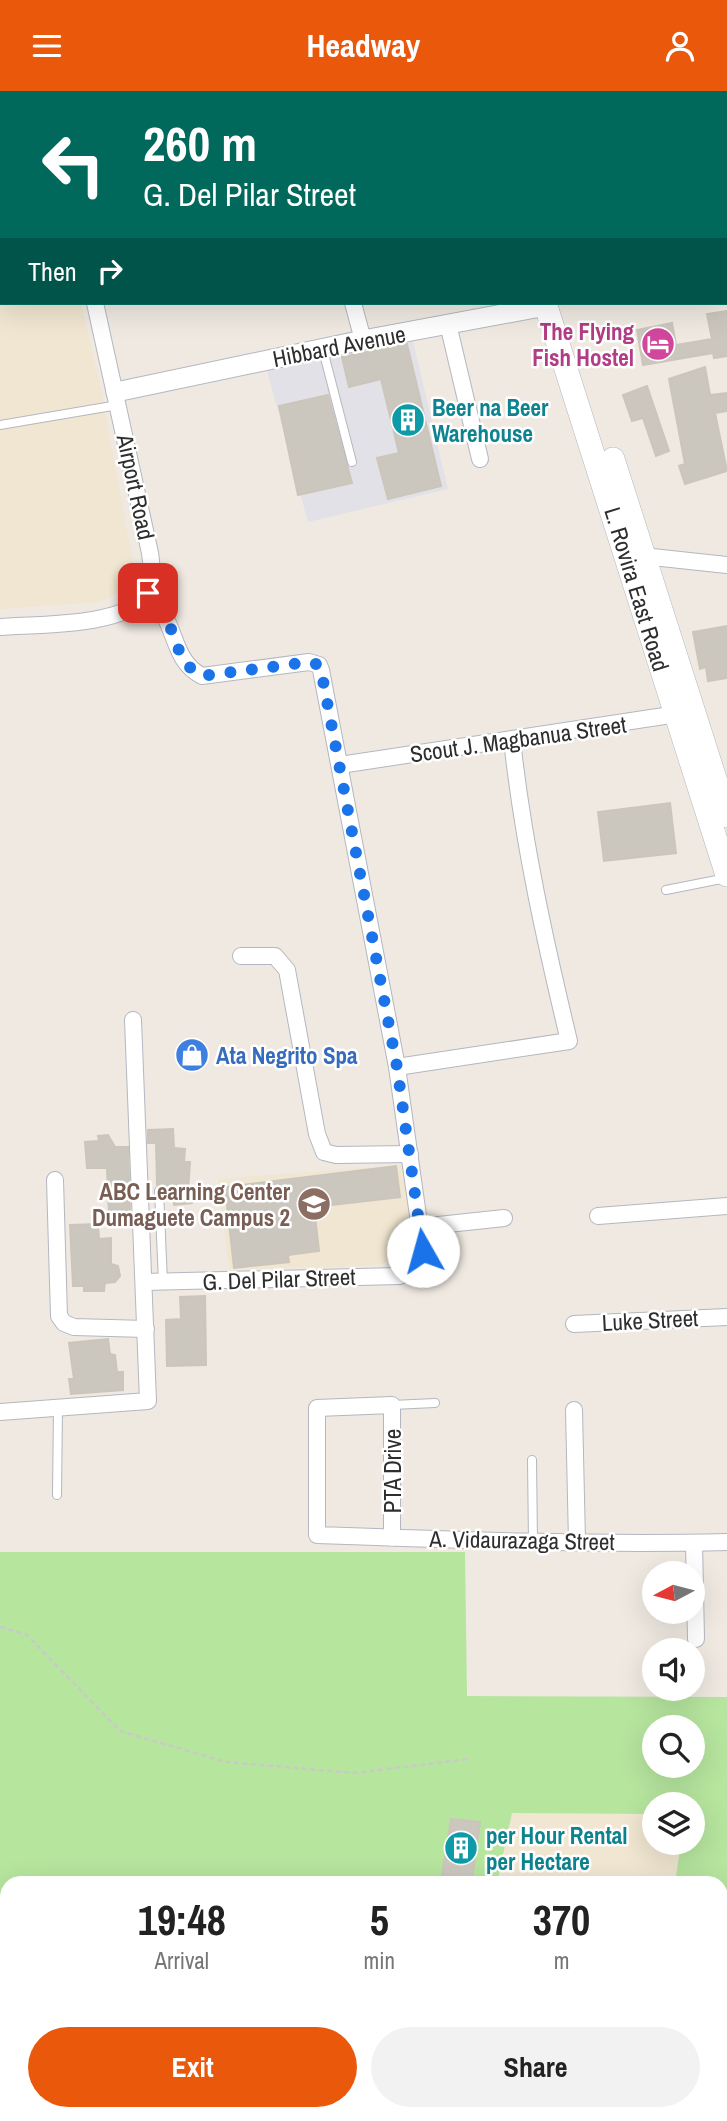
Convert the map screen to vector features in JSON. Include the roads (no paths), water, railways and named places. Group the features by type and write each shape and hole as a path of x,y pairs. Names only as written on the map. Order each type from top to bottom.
{"main road":[{"name":"L. Rovira East Road","path":"555,305 572,333 620,506 686,712 719,801 727,877"},
{"name":"L. Rovira East Road","path":"620,506 643,556 686,712"}],"street":[{"name":"Airport Road","path":"95,305 150,553 152,579 148,593"},
{"path":"354,305 363,340"},
{"name":"Hibbard Avenue","path":"118,398 323,348 549,305"},
{"path":"448,324 480,459"},
{"path":"643,556 727,565"},
{"path":"0,627 102,618 131,609 148,593"},
{"name":"G. Del Pilar Street","path":"144,1282 409,1274 417,1269 422,1261 420,1227 397,1067 319,665 309,662 202,676 191,670 181,658 167,620 148,593"},
{"name":"Scout J. Magbanua Street","path":"340,765 686,712"},
{"path":"397,1067 569,1041 534,888 519,807 512,740"},
{"path":"241,956 275,956 287,969 317,1134 324,1151 331,1155 410,1154"},
{"path":"0,1412 148,1401 133,1020"},
{"path":"55,1180 59,1316 64,1324 74,1327 146,1329"},
{"path":"598,1216 727,1206"},
{"path":"420,1227 504,1218"},
{"name":"Luke Street","path":"574,1324 727,1317"},
{"name":"A. Vidaurazaga Street","path":"392,1405 317,1408 317,1535 533,1542 727,1542"},
{"name":"PTA Drive","path":"392,1405 392,1538"},
{"path":"574,1410 577,1542"},
{"path":"694,1542 696,1638"}],"lane":[{"path":"323,348 352,462"},
{"path":"0,425 118,398"},
{"path":"666,890 727,877"},
{"path":"159,1191 163,1282"},
{"path":"392,1405 435,1403"},
{"path":"57,1496 58,1408"},
{"path":"532,1460 533,1542"}],"place":[{"name":"The Flying Fish Hostel","path":"658,344"},
{"name":"Beer na Beer Warehouse","path":"408,420"},
{"name":"Ata Negrito Spa","path":"192,1055"},
{"name":"ABC Learning Center Dumaguete Campus 2","path":"314,1204"},
{"name":"per Hour Rental per Hectare","path":"461,1848"}]}
